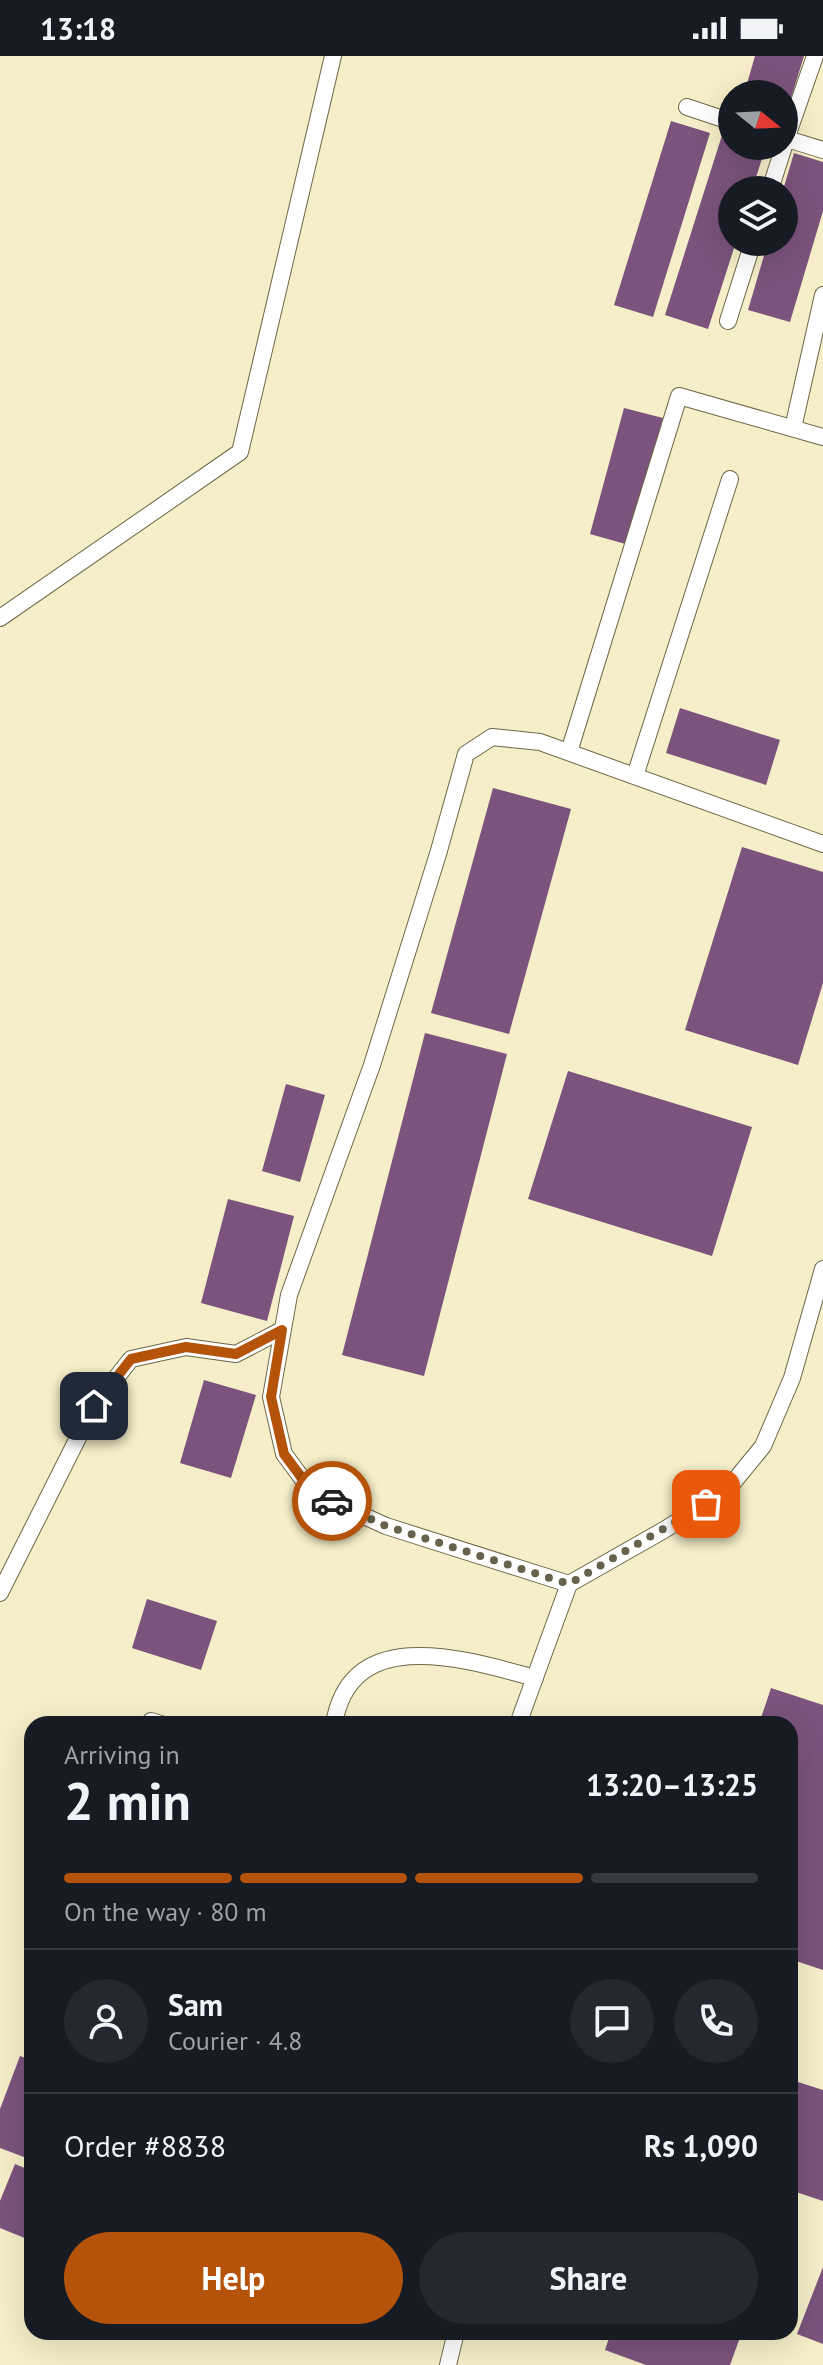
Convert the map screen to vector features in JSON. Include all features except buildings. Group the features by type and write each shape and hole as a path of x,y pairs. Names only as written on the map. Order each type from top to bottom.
{"lane":[{"path":"0,618 240,452 333,56"},
{"path":"798,103 815,56"},
{"path":"687,107 718,117"},
{"path":"798,145 823,150"},
{"path":"728,321 749,256"},
{"path":"793,428 823,295"},
{"path":"569,752 679,396 823,437"},
{"path":"635,776 730,479"},
{"path":"569,1584 386,1526 313,1493 284,1454 271,1397 289,1295 376,1050 466,754 492,737 540,742 823,844"},
{"path":"521,1716 569,1584 727,1490 763,1446 792,1378 823,1269"},
{"path":"0,1593 94,1406 131,1359 186,1347 236,1354 282,1330"},
{"path":"336,1716 345,1687 369,1668 386,1660 418,1654 470,1660 535,1678"},
{"path":"448,2365 454,2340"}],"way so far":[{"path":"332,1501 386,1526 569,1584 706,1504"}],"route":[{"path":"94,1406 131,1359 186,1347 236,1354 282,1330 271,1397 284,1454 313,1493 332,1501"}]}
